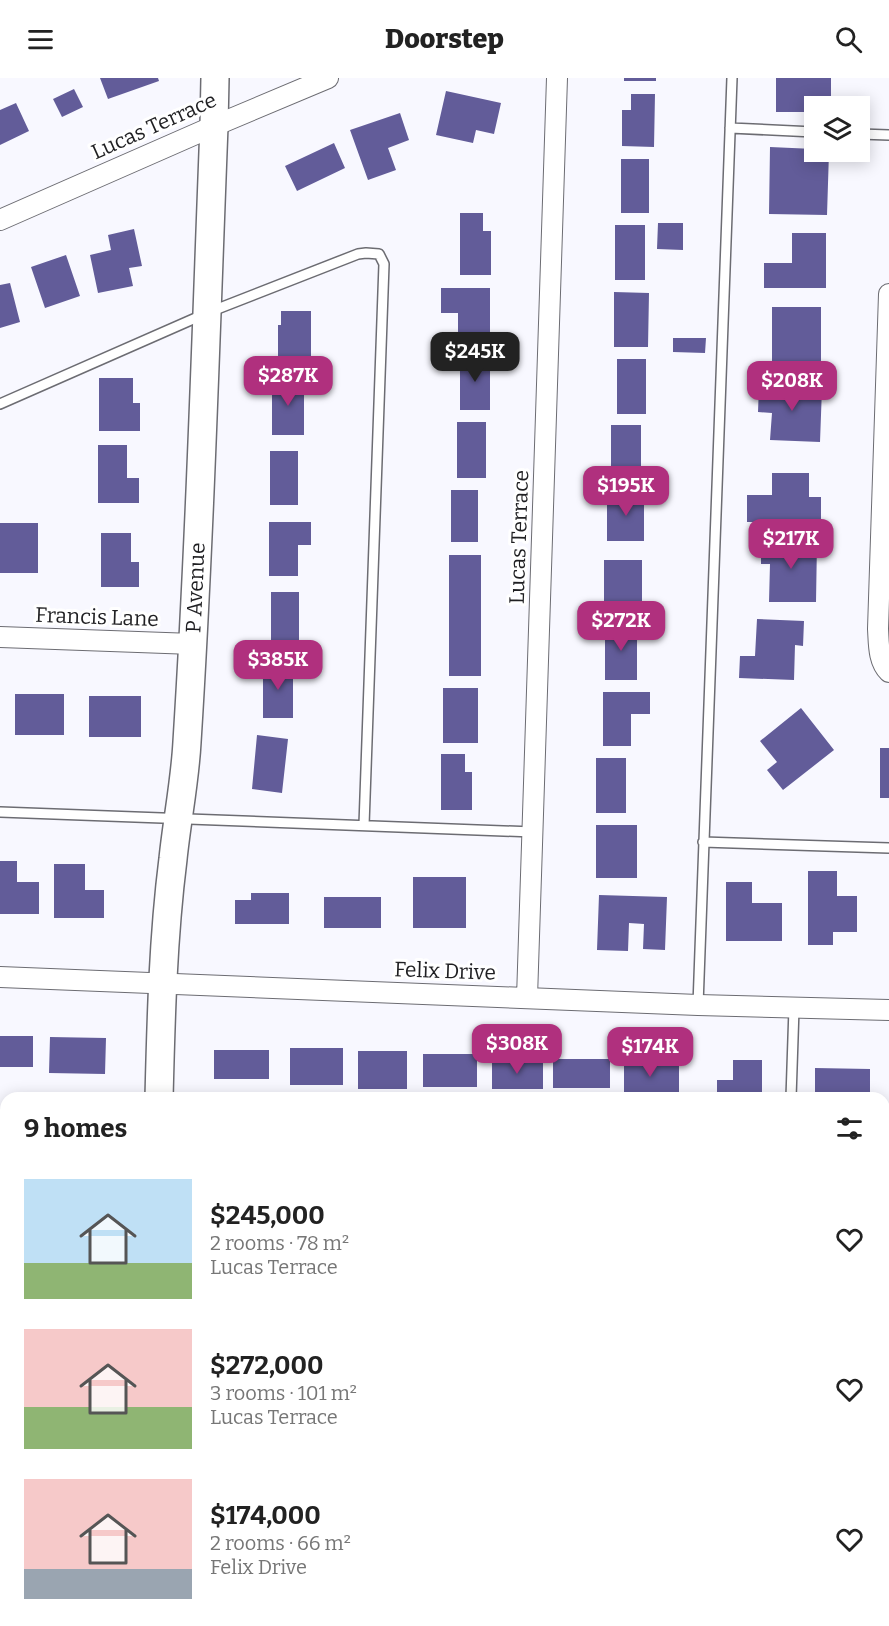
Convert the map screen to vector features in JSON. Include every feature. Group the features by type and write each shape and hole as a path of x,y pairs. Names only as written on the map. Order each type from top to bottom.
{"street":[{"name":"P Avenue","path":"159,1092 163,983 172,858 187,746 193,644 215,78"},
{"name":"Lucas Terrace","path":"0,220 328,78"},
{"name":"Lucas Terrace","path":"527,998 557,78"},
{"path":"888,671 879,654 878,629 889,294"},
{"name":"Francis Lane","path":"0,637 193,644"},
{"name":"Felix Drive","path":"0,977 698,1005 889,1010"}],"lane":[{"path":"698,1005 732,78"},
{"path":"730,128 804,132"},
{"path":"870,134 889,135"},
{"path":"0,404 207,313 358,254 366,252 379,254 384,264 364,825"},
{"path":"0,812 533,832"},
{"path":"704,842 889,848"},
{"path":"791,1092 794,1008"}],"building":[{"path":"100,78 158,78 159,81 108,99"},
{"path":"624,78 656,78 656,81 624,81"},
{"path":"776,78 831,78 831,96 804,96 804,112 776,112"},
{"path":"74,89 83,107 62,117 53,99"},
{"path":"446,91 501,103 494,134 476,130 473,143 436,135"},
{"path":"631,94 655,94 654,147 622,146 622,110 631,110"},
{"path":"16,103 29,131 0,145 0,110"},
{"path":"400,113 409,140 388,148 396,170 368,180 350,130"},
{"path":"334,143 345,168 297,191 285,166"},
{"path":"770,147 804,149 804,162 829,162 827,215 769,214"},
{"path":"621,159 649,159 649,213 621,213"},
{"path":"460,213 483,213 483,231 491,231 491,275 460,275"},
{"path":"658,223 683,223 683,250 657,249"},
{"path":"615,225 645,225 645,280 615,280"},
{"path":"134,229 142,266 129,268 133,286 98,293 90,255 111,250 108,235"},
{"path":"792,233 826,233 826,288 764,288 764,263 792,263"},
{"path":"66,255 80,296 45,308 31,267"},
{"path":"10,283 20,322 0,328 0,285"},
{"path":"441,288 490,288 490,343 458,343 458,313 441,313"},
{"path":"614,292 649,293 648,347 614,347"},
{"path":"772,307 821,307 821,369 772,369"},
{"path":"281,311 311,311 311,366 278,366 278,325 281,325"},
{"path":"673,338 706,338 705,353 673,352"},
{"path":"460,356 490,356 490,410 460,410"},
{"path":"617,359 646,359 646,414 617,414"},
{"path":"99,378 133,378 133,403 140,403 140,431 99,431"},
{"path":"272,379 304,379 304,435 272,435"},
{"path":"759,385 822,388 820,442 770,440 772,413 758,412"},
{"path":"457,422 486,422 486,478 457,478"},
{"path":"611,425 641,425 641,480 611,480"},
{"path":"98,445 127,445 127,478 139,478 139,503 98,503"},
{"path":"270,451 298,451 298,505 270,505"},
{"path":"772,473 809,473 809,497 821,497 821,522 747,522 747,495 772,495"},
{"path":"451,490 478,490 478,542 451,542"},
{"path":"607,493 644,493 644,541 607,541"},
{"path":"269,522 311,522 311,545 298,545 298,576 269,576"},
{"path":"0,523 38,523 38,573 0,573"},
{"path":"101,533 131,533 131,562 139,562 139,587 101,587"},
{"path":"761,541 817,542 816,602 769,602 770,564 761,564"},
{"path":"449,555 481,555 481,676 449,676"},
{"path":"604,560 642,560 642,614 604,614"},
{"path":"271,592 299,592 299,649 271,649"},
{"path":"757,619 804,621 803,646 795,645 794,680 739,678 740,656 755,656"},
{"path":"605,625 637,625 637,680 605,680"},
{"path":"263,663 293,663 293,718 263,718"},
{"path":"443,688 478,688 478,743 443,743"},
{"path":"603,692 650,692 650,714 631,714 631,746 603,746"},
{"path":"15,694 64,694 64,735 15,735"},
{"path":"89,696 141,696 141,737 89,737"},
{"path":"801,708 834,750 783,790 767,770 777,762 760,741"},
{"path":"257,735 288,739 282,793 252,789"},
{"path":"880,748 889,748 889,798 880,798"},
{"path":"441,754 465,754 465,772 472,772 472,810 441,810"},
{"path":"596,758 626,758 626,813 596,813"},
{"path":"596,825 637,825 637,878 596,878"},
{"path":"0,861 17,861 17,882 39,882 39,914 0,914"},
{"path":"54,864 85,864 85,890 104,890 104,918 54,918"},
{"path":"808,871 837,871 837,896 857,896 857,932 833,932 833,945 808,945"},
{"path":"413,877 466,877 466,928 413,928"},
{"path":"726,882 752,882 752,903 782,903 782,941 726,941"},
{"path":"251,893 289,893 289,924 235,924 235,900 251,900"},
{"path":"599,895 667,897 665,950 643,949 644,924 629,923 628,951 597,950"},
{"path":"324,897 381,897 381,928 324,928"},
{"path":"0,1036 33,1036 33,1067 0,1067"},
{"path":"50,1037 106,1038 105,1074 49,1073"},
{"path":"290,1048 343,1048 343,1085 290,1085"},
{"path":"214,1050 269,1050 269,1079 214,1079"},
{"path":"358,1051 407,1051 407,1089 358,1089"},
{"path":"423,1054 477,1054 477,1087 423,1087"},
{"path":"553,1059 610,1059 610,1088 553,1088"},
{"path":"733,1060 762,1060 762,1092 717,1092 717,1080 733,1080"},
{"path":"492,1061 543,1061 543,1089 492,1089"},
{"path":"624,1061 679,1061 679,1092 624,1092"},
{"path":"815,1068 870,1069 870,1092 815,1092"}]}
